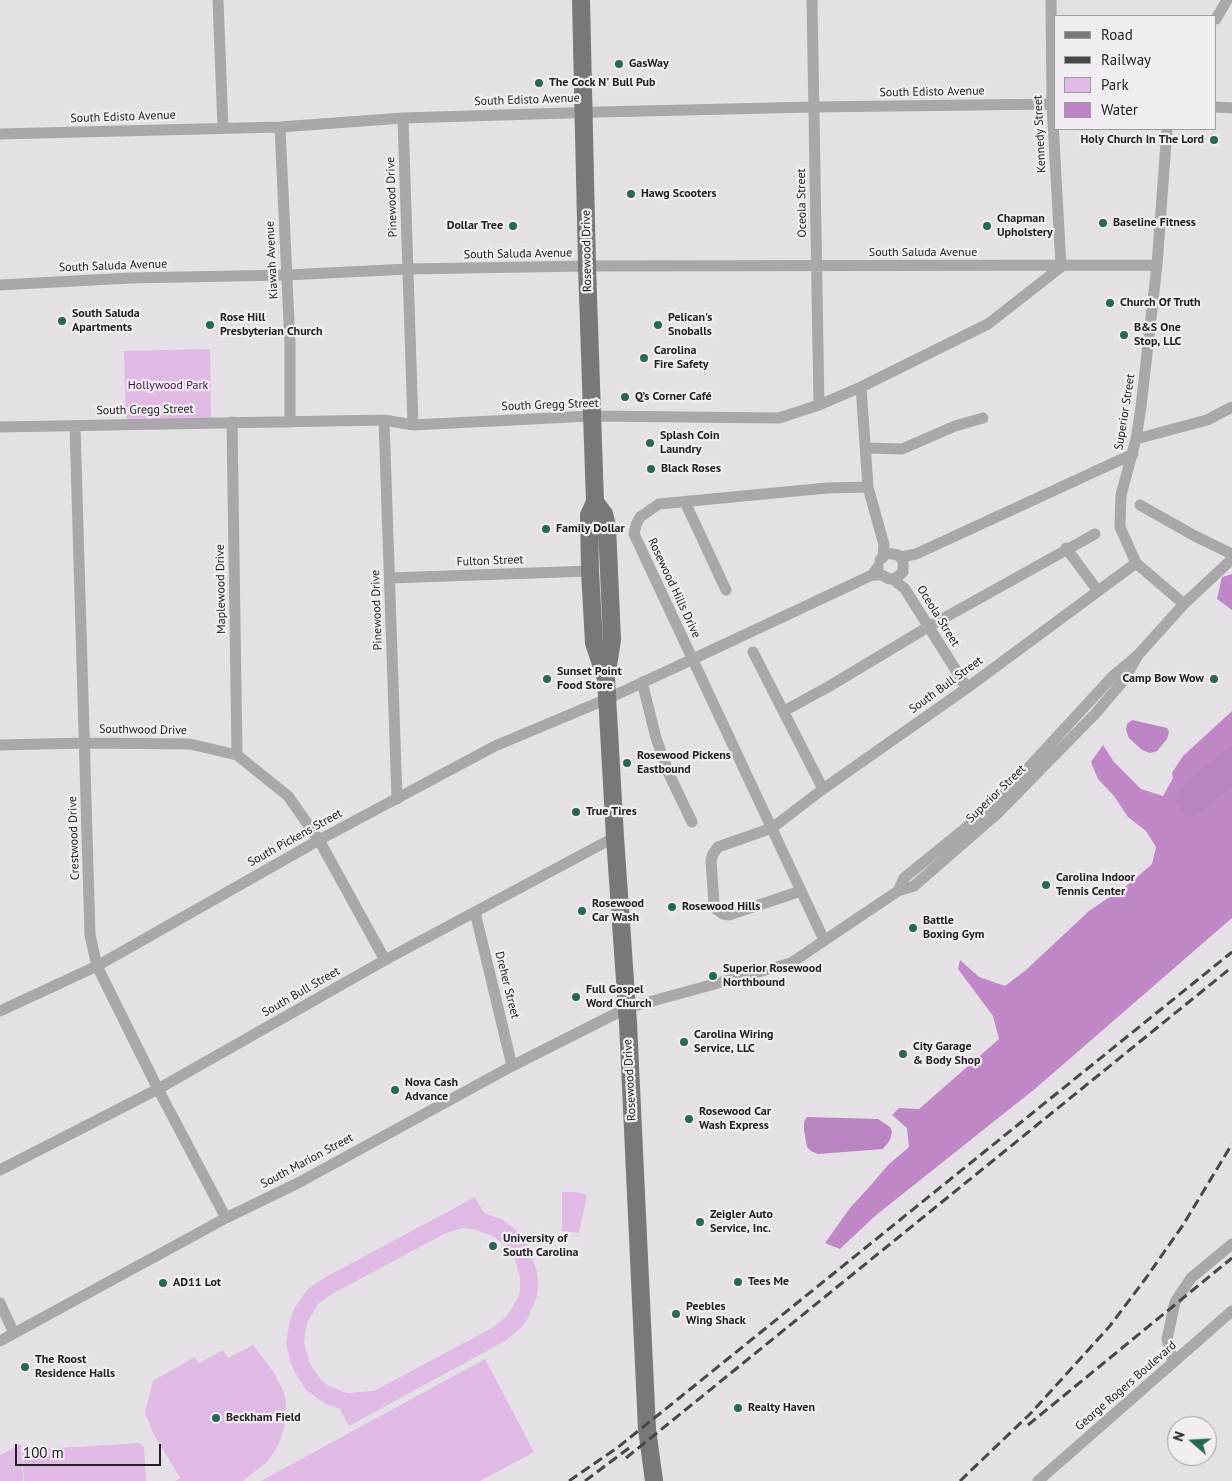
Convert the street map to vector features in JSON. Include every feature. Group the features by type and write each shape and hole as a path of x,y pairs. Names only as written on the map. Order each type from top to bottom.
{"main road":[{"name":"Rosewood Drive","path":"581,0 595,502 589,515 590,571 594,643 606,678"},
{"name":"Rosewood Drive","path":"595,502 604,514 607,526 612,640 606,678 607,699 627,1008 646,1417 654,1481"}],"street":[{"path":"218,0 223,128"},
{"name":"Oceola Street","path":"812,0 819,405"},
{"name":"Kennedy Street","path":"1051,0 1054,104"},
{"path":"1217,17 1227,0"},
{"name":"South Edisto Avenue","path":"0,134 280,127 403,118 584,112 1054,104"},
{"path":"1217,106 1232,108"},
{"name":"Pinewood Drive","path":"403,118 412,424"},
{"name":"Kiawah Avenue","path":"280,127 290,344 290,422"},
{"name":"Kennedy Street","path":"1055,130 1061,266"},
{"name":"Superior Street","path":"627,1008 791,964 898,891 914,886 999,812 1096,713 1124,680 1138,655 1184,604 1136,563 1120,527 1121,495 1136,439 1157,265 1167,130"},
{"name":"South Saluda Avenue","path":"0,285 130,278 287,275 408,269 587,266 1157,265"},
{"name":"South Gregg Street","path":"0,426 384,420 412,424 592,416 779,418 819,405 861,387 988,324 1061,266"},
{"name":"Oceola Street","path":"861,387 868,487 897,563 928,626 967,688"},
{"path":"1136,439 1207,420 1232,407"},
{"path":"866,448 902,449 955,426 983,418"},
{"name":"Pinewood Drive","path":"384,420 397,799"},
{"name":"Maplewood Drive","path":"232,422 237,755"},
{"name":"Crestwood Drive","path":"75,426 90,935 97,966 158,1089 226,1218"},
{"path":"877,572 880,559 897,563 1133,454"},
{"name":"Rosewood Hills Drive","path":"824,940 634,534 640,518 659,504 820,488 868,487"},
{"path":"685,502 726,590"},
{"path":"1140,504 1193,535 1232,554"},
{"path":"784,711 828,687 928,626 1066,548 1095,534"},
{"path":"1066,548 1098,591"},
{"path":"1184,604 1232,559"},
{"path":"877,572 889,579 897,563"},
{"name":"South Bull Street","path":"772,828 823,789 967,688 1136,563"},
{"name":"Fulton Street","path":"390,578 590,571"},
{"path":"607,699 877,572"},
{"path":"753,652 823,789"},
{"path":"642,682 656,738 669,774 692,822"},
{"name":"South Pickens Street","path":"0,1011 97,966 319,840 495,746 607,699"},
{"name":"Southwood Drive","path":"0,745 84,743 190,744 237,755 288,796 319,840 385,960"},
{"path":"772,828 718,847 710,862 714,904 717,910 729,915 801,891"},
{"name":"South Bull Street","path":"0,1170 158,1089 385,960 615,837"},
{"name":"Dreher Street","path":"475,912 512,1066"},
{"name":"South Marion Street","path":"0,1341 226,1218 300,1182 512,1066 627,1008"},
{"path":"1173,1363 1167,1339 1175,1302 1191,1278 1232,1244"},
{"path":"0,1303 14,1333"},
{"name":"George Rogers Boulevard","path":"1038,1481 1232,1311"}],"green space":[{"name":"Hollywood Park","path":"210,349 211,422 126,424 124,351"},
{"path":"562,1192 576,1192 587,1195 579,1233 562,1231"},
{"path":"475,1197 484,1213 503,1220 522,1236 529,1247 537,1272 538,1284 537,1296 528,1318 521,1328 505,1341 349,1426 340,1409 326,1404 307,1391 291,1364 286,1343 294,1309 307,1290 324,1278","holes":["462,1228 473,1229 493,1236 510,1249 515,1259 520,1278 520,1290 517,1300 506,1317 492,1328 374,1391 347,1393 329,1386 321,1380 310,1364 304,1343 307,1323 318,1304 332,1294 444,1234"]},
{"name":"Beckham Field","path":"253,1345 273,1371 283,1390 286,1401 285,1424 275,1451 267,1462 243,1481 175,1481 180,1478 153,1433 145,1412 153,1381 195,1357 199,1363 223,1350 228,1358"},
{"path":"485,1359 534,1452 480,1481 261,1481"},
{"path":"140,1443 144,1447 146,1481 24,1481 22,1453 25,1450"},
{"path":"21,1444 23,1481 0,1481 0,1455"}],"shaded area":[{"path":"1232,574 1232,610 1217,599 1222,577"},
{"path":"1232,711 1232,918 1036,1088 875,1216 840,1249 825,1243 850,1208 888,1165 909,1147 907,1128 892,1115 899,1108 919,1109 999,1039 993,1016 958,969 960,960 979,977 1005,986 1026,970 1089,911 1129,884 1152,864 1156,847 1146,831 1128,817 1114,796 1098,779 1091,762 1103,745 1114,762 1141,789 1163,796 1173,778 1172,773 1183,756"}],"water":[{"path":"1132,720 1167,728 1169,732 1167,739 1157,751 1150,753 1142,750 1129,738 1126,730 1127,724"},
{"path":"1232,744 1232,787 1193,817 1187,816 1176,803 1180,790"},
{"path":"807,1117 878,1119 890,1127 892,1132 890,1140 883,1149 818,1154 807,1147 804,1122"}],"railway":[{"path":"569,1481 617,1448 1232,952"},
{"path":"626,1458 1232,967"},
{"path":"960,1481 1031,1413 1109,1327 1183,1225 1232,1144"},
{"path":"1028,1425 1232,1258"},
{"path":"585,1481 629,1448"}],"place":[{"name":"GasWay","path":"619,64"},
{"name":"The Cock N' Bull Pub","path":"539,83"},
{"name":"Holy Church In The Lord","path":"1214,140"},
{"name":"Hawg Scooters","path":"631,194"},
{"name":"Baseline Fitness","path":"1103,223"},
{"name":"Dollar Tree","path":"513,226"},
{"name":"Chapman Upholstery","path":"987,226"},
{"name":"Church Of Truth","path":"1110,303"},
{"name":"South Saluda Apartments","path":"62,321"},
{"name":"Rose Hill Presbyterian Church","path":"210,325"},
{"name":"Pelican's Snoballs","path":"658,325"},
{"name":"B&S One Stop, LLC","path":"1124,335"},
{"name":"Carolina Fire Safety","path":"644,358"},
{"name":"Q’s Corner Café","path":"625,397"},
{"name":"Splash Coin Laundry","path":"650,443"},
{"name":"Black Roses","path":"651,469"},
{"name":"Family Dollar","path":"546,529"},
{"name":"Sunset Point Food Store","path":"547,679"},
{"name":"Camp Bow Wow","path":"1214,679"},
{"name":"Rosewood Pickens Eastbound","path":"627,763"},
{"name":"True Tires","path":"576,812"},
{"name":"Carolina Indoor Tennis Center","path":"1046,885"},
{"name":"Rosewood Hills","path":"672,907"},
{"name":"Rosewood Car Wash","path":"582,911"},
{"name":"Battle Boxing Gym","path":"913,928"},
{"name":"Superior Rosewood Northbound","path":"713,976"},
{"name":"Full Gospel Word Church","path":"576,997"},
{"name":"Carolina Wiring Service, LLC","path":"684,1042"},
{"name":"City Garage & Body Shop","path":"903,1054"},
{"name":"Nova Cash Advance","path":"395,1090"},
{"name":"Rosewood Car Wash Express","path":"689,1119"},
{"name":"Zeigler Auto Service, Inc.","path":"700,1222"},
{"name":"University of South Carolina","path":"493,1246"},
{"name":"Tees Me","path":"738,1282"},
{"name":"AD11 Lot","path":"163,1283"},
{"name":"Peebles Wing Shack","path":"676,1314"},
{"name":"The Roost Residence Halls","path":"25,1367"},
{"name":"Realty Haven","path":"738,1408"},
{"name":"Beckham Field","path":"216,1418"}]}
